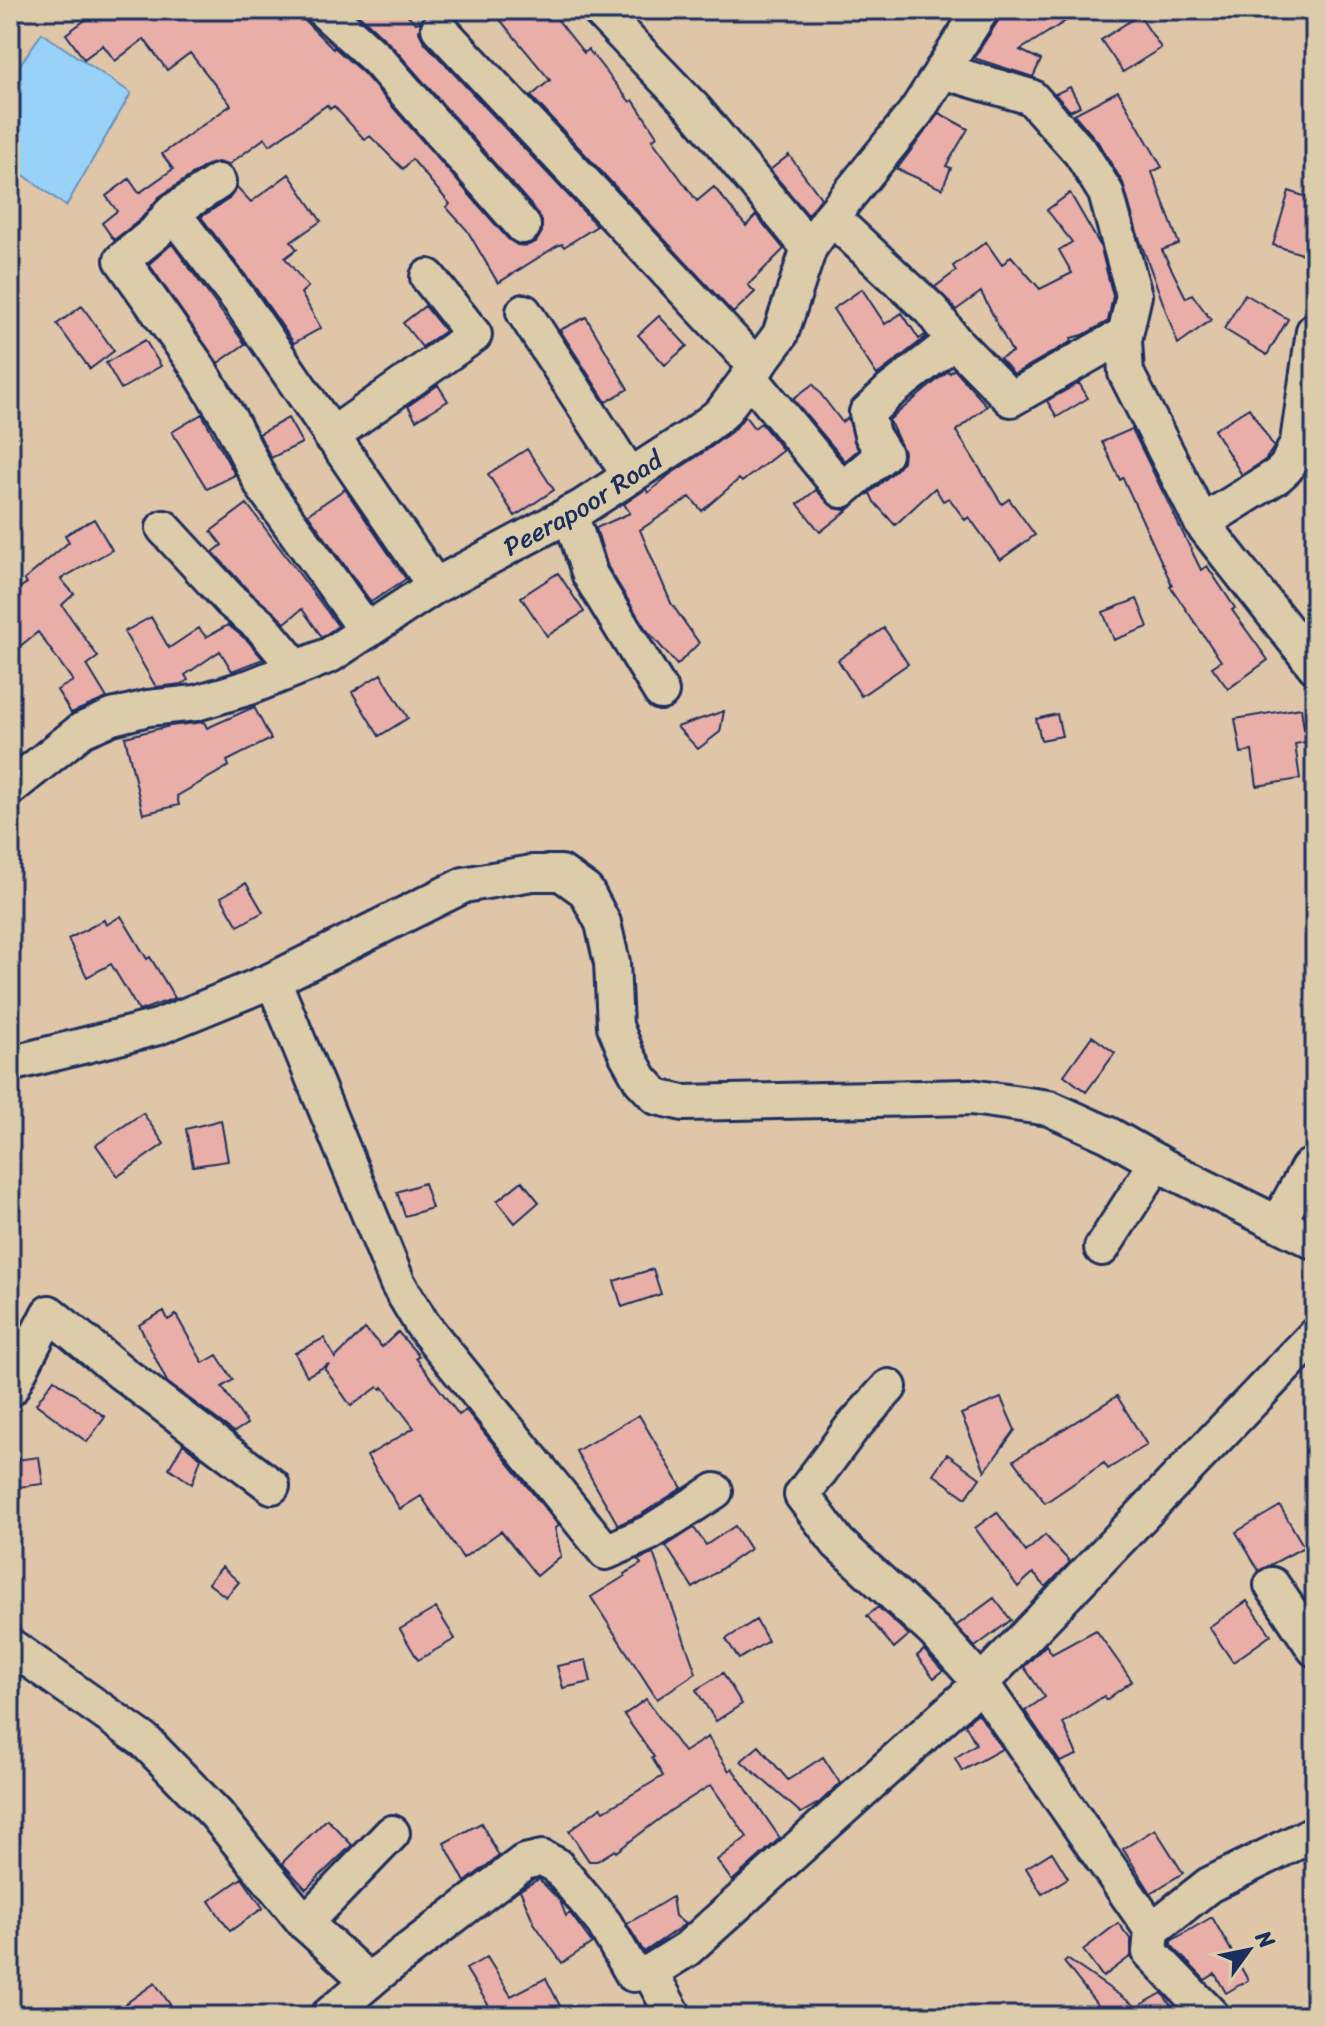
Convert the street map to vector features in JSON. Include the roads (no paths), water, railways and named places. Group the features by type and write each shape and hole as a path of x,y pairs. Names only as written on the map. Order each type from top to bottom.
{"street":[{"path":"323,10 378,60 523,226"},
{"path":"599,10 695,110 809,248"},
{"name":"Peerapoor Road","path":"10,788 82,730 96,723 148,708 196,703 250,687 330,655 435,586 570,513 630,476 722,413 780,335 809,248 916,112 981,10"},
{"path":"439,28 753,371 842,490 884,454 872,435 867,413 954,341"},
{"path":"942,71 1031,97 1081,153 1106,193 1134,295 1125,334 1126,373 1202,523 1315,666"},
{"path":"218,182 172,212 155,233 122,260 195,363 231,422 263,486 367,631"},
{"path":"172,212 241,302 435,586"},
{"path":"831,217 932,311 954,341 1011,399 1125,334"},
{"path":"331,436 474,335 428,277"},
{"path":"524,312 630,476"},
{"path":"1202,523 1277,476 1291,459 1298,442 1314,331"},
{"path":"570,513 590,575 661,692"},
{"path":"164,528 231,601 262,627 296,668"},
{"path":"10,1064 158,1027 273,980 464,885 532,873 561,873 586,891 603,923 612,963 615,1026 641,1080 657,1097 683,1103 971,1097 1049,1108 1109,1135 1315,1242"},
{"path":"273,980 398,1284 422,1324 606,1552 649,1533 715,1491"},
{"path":"1102,1248 1157,1162"},
{"path":"1278,1223 1308,1168 1315,1164"},
{"path":"10,1389 49,1313 122,1373 272,1486"},
{"path":"328,2016 524,1862 542,1858 556,1865 604,1923 633,1974 650,1972 687,1949 981,1683 1315,1335"},
{"path":"889,1387 851,1429 802,1495 838,1543 935,1632 981,1683 1152,1930 1150,1952 1212,2016"},
{"path":"1272,1585 1315,1649"},
{"path":"10,1646 145,1741 216,1814 305,1923 369,1981"},
{"path":"305,1923 392,1833"},
{"path":"1152,1930 1209,1885 1315,1833"},
{"path":"650,1972 674,2016"}],"water":[{"path":"42,33 131,93 66,206 10,165 10,79"}]}
